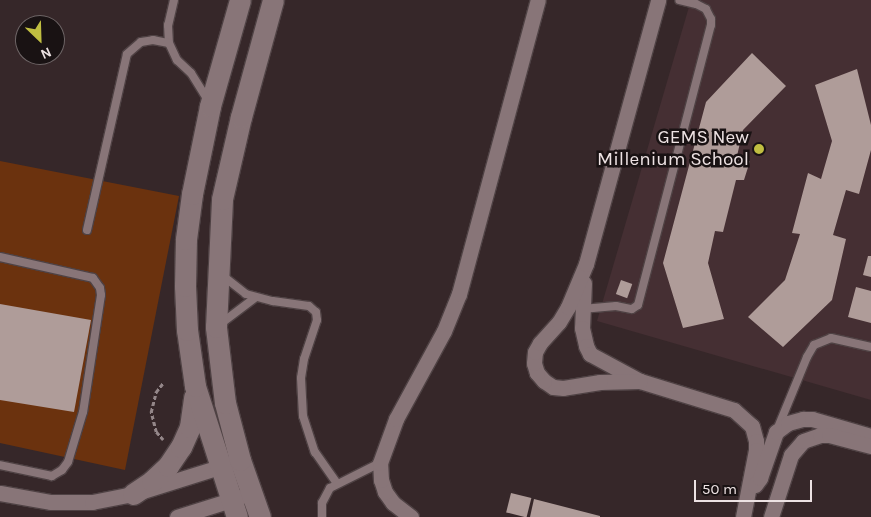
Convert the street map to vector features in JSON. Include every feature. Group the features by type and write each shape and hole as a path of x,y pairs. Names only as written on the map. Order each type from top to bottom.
{"street":[{"path":"234,509 195,386 187,330 186,238 192,194 210,106 240,0"},
{"path":"260,517 240,460 226,403 216,328 222,199 273,0"},
{"path":"411,517 392,503 385,492 381,480 380,463 403,403 444,331 458,294 538,0"},
{"path":"640,381 600,382 563,388 553,387 537,373 534,363 535,352 540,343 559,322 568,308 586,264 658,0"},
{"path":"586,264 582,309 583,338 590,354 640,381 734,410 752,426 756,441 743,517"},
{"path":"133,494 152,482 168,466 178,451 190,427 195,386"},
{"path":"749,490 760,478 776,432 794,421 812,419 871,436"},
{"path":"771,517 791,454 803,441 820,435 829,435 871,446"},
{"path":"0,493 30,500 71,503 113,499 240,460"},
{"path":"177,517 234,509 251,494"}],"lane":[{"path":"174,0 168,25 168,44 177,60 198,83 210,106"},
{"path":"582,309 616,306 632,309 638,305 711,25 710,14 706,9 696,4 679,0"},
{"path":"87,230 127,54 141,42 153,40 168,44"},
{"path":"0,257 93,278 100,288 101,295 83,412 68,462 62,470 52,476 0,465"},
{"path":"219,271 237,289 256,297 309,306 316,312 318,320 304,359 301,378 303,416 315,452 337,483"},
{"path":"216,328 256,297"},
{"path":"776,432 807,357 814,345 831,338 871,348"},
{"path":"322,517 322,503 325,495 337,483 380,463"}],"path":[{"path":"163,383 152,402 152,423 156,432 178,451"}],"shaded area":[{"name":"GEMS New Millenium School","path":"691,0 871,0 871,400 597,321"},
{"path":"0,161 179,196 125,470 0,443"}],"building":[{"path":"752,53 786,86 743,130 737,156 750,161 744,180 736,180 723,232 715,231 708,263 724,319 683,328 663,263 706,102"},
{"path":"857,69 871,125 871,150 859,194 846,190 833,235 846,239 832,300 783,347 748,317 785,280 800,234 792,233 808,173 821,179 832,141 815,85"},
{"path":"868,256 871,256 871,277 863,275"},
{"path":"621,280 632,284 627,298 616,294"},
{"path":"856,287 871,291 871,323 848,317"},
{"path":"0,304 91,320 74,412 0,400"},
{"path":"511,493 531,498 527,517 506,512"},
{"path":"534,499 600,516 600,517 530,517"}],"place":[{"name":"GEMS New Millenium School","path":"759,149"}]}
